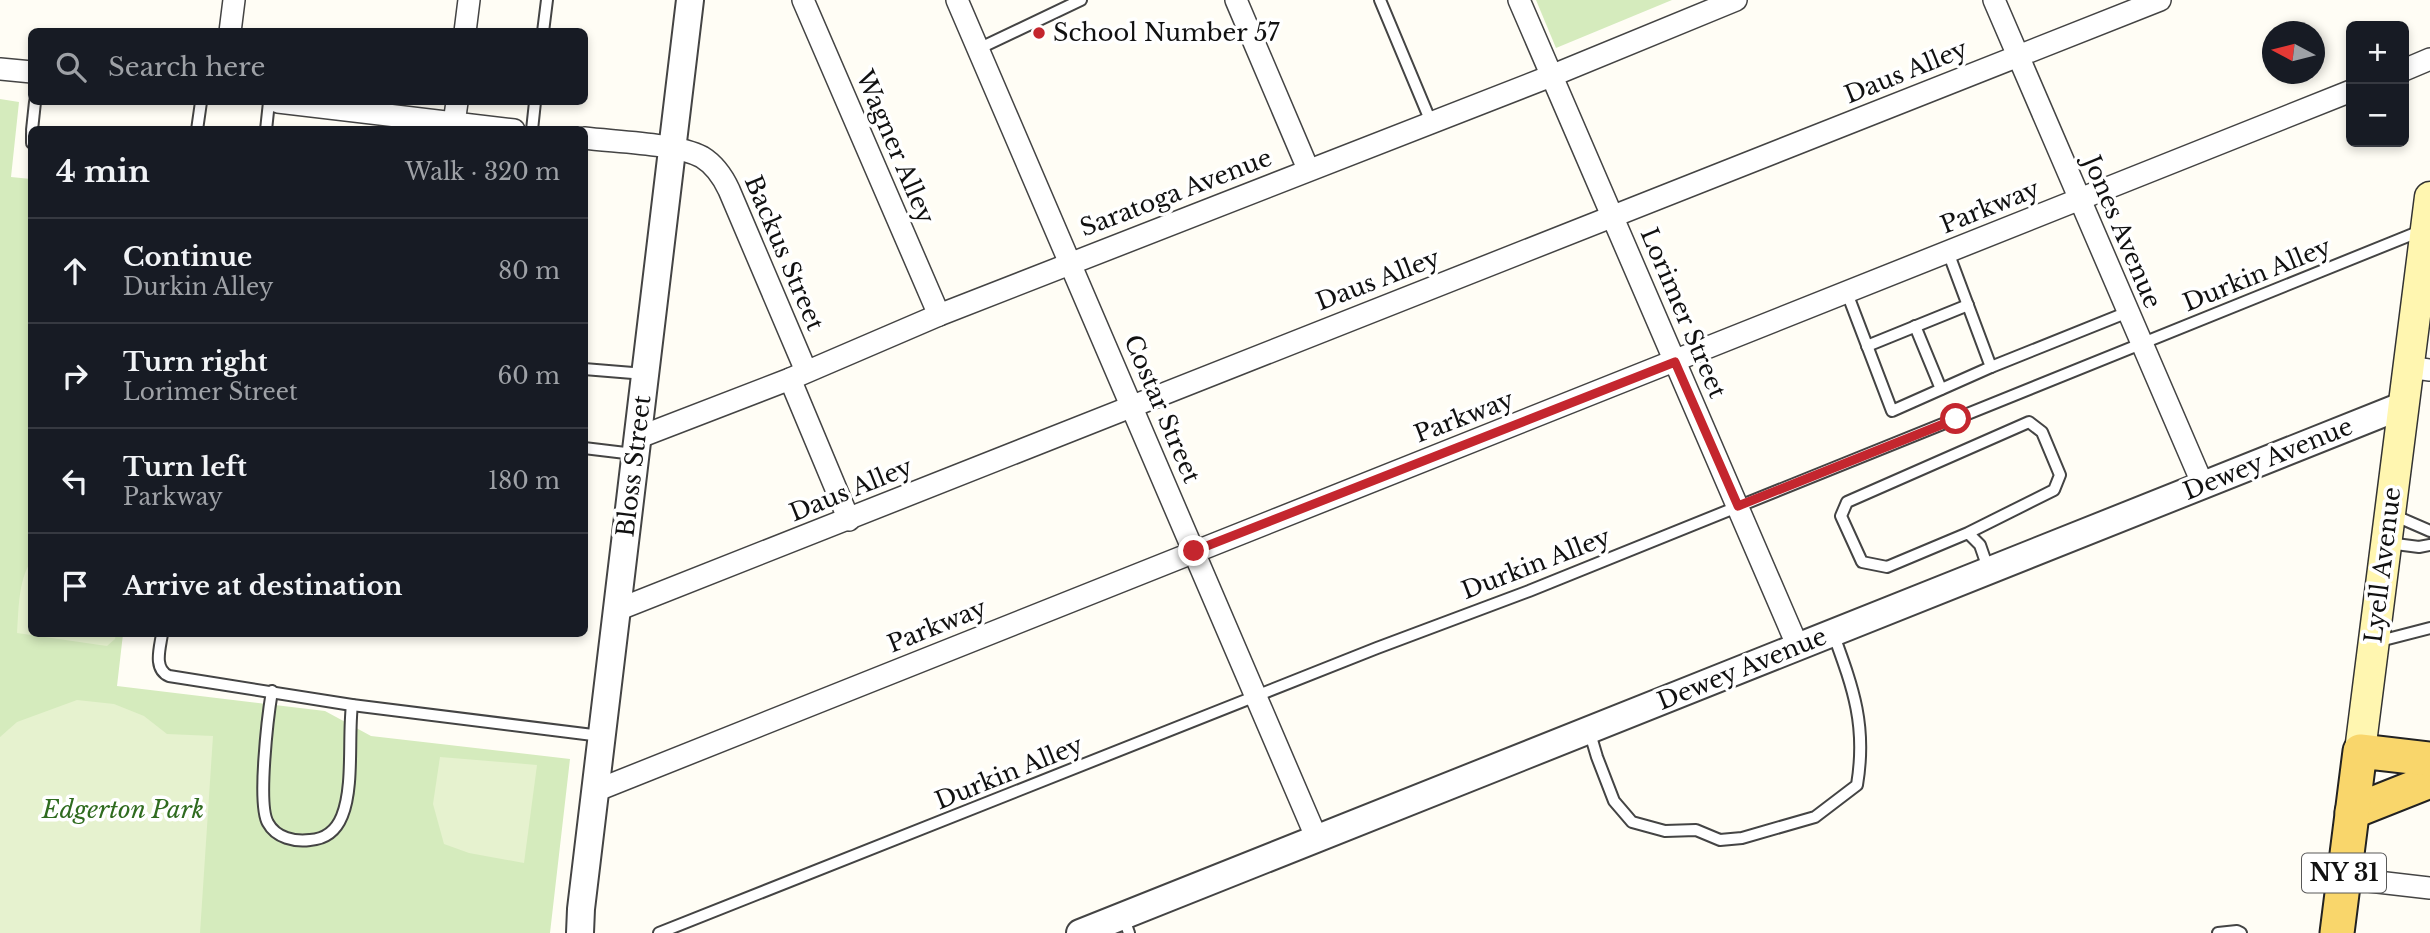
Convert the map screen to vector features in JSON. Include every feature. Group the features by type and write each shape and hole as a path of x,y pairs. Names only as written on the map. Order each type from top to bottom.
{"main road":[{"name":"Lyell Avenue","path":"2331,931 2343,878 2404,404 2419,368 2425,229 2430,197"},
{"path":"2360,751 2430,759"},
{"path":"2352,812 2430,781"}],"street":[{"path":"230,28 234,0"},
{"path":"466,28 469,0"},
{"name":"Bloss Street","path":"580,933 601,736 690,0"},
{"name":"Wagner Alley","path":"803,0 939,315"},
{"name":"Costar Street","path":"957,0 1317,839"},
{"path":"1236,0 1308,169"},
{"name":"Lorimer Street","path":"1519,0 1798,647"},
{"name":"Saratoga Avenue","path":"636,446 939,315 1551,76 1736,0"},
{"name":"Jones Avenue","path":"1994,0 2203,485"},
{"name":"Daus Alley","path":"617,610 2160,0"},
{"path":"2409,68 2430,59"},
{"path":"0,69 28,72"},
{"name":"Parkway","path":"595,791 2346,93"},
{"path":"331,105 456,112 501,126"},
{"name":"Backus Street","path":"588,138 672,148 702,157 718,171 724,180 798,375 849,520"},
{"name":"Dewey Avenue","path":"1080,933 1126,924 1317,839 2404,404"},
{"path":"2343,878 2430,888"}],"lane":[{"path":"544,28 547,0"},
{"path":"978,49 1081,0"},
{"path":"1380,0 1431,122"},
{"path":"33,126 35,105"},
{"path":"198,126 201,105"},
{"path":"266,126 269,105"},
{"path":"532,126 535,105"},
{"name":"Durkin Alley","path":"659,933 2142,345 2425,229"},
{"path":"1948,252 1991,367"},
{"path":"1847,293 1892,411 1991,367 2128,312"},
{"path":"1867,346 1968,305"},
{"path":"1915,326 1941,389"},
{"path":"588,369 645,374"},
{"path":"2029,422 2042,432 2060,475 2054,490 1968,533 1887,567 1862,562 1841,516 1847,502 2029,422"},
{"path":"588,448 636,446"},
{"path":"2389,514 2430,531"},
{"path":"1968,533 1980,545 1989,570"},
{"path":"2386,543 2419,547 2430,545"},
{"path":"2373,642 2430,628"},
{"path":"1589,730 1614,801 1632,822 1665,831 1696,830 1720,840 1742,838 1815,817 1857,785 1861,761 1861,732 1854,688 1833,633"},
{"path":"162,637 159,665 165,675 352,705 601,736"},
{"path":"272,691 263,812 272,830 295,840 323,838 331,833 341,819 347,792 352,705"},
{"path":"2218,933 2241,933"}],"green space":[{"path":"1536,0 1672,0 1556,48"},
{"name":"Edgerton Park","path":"0,99 19,102 11,177 28,179 28,637 123,637 117,686 325,711 371,736 570,759 550,933 0,933"},
{"path":"28,567 28,635 17,633 21,586"},
{"path":"45,637 115,637 107,646"},
{"path":"77,700 114,704 144,716 167,734 213,736 200,933 0,933 0,737 17,722"},
{"path":"440,757 537,765 524,863 469,853 444,844 433,804"}],"place":[{"name":"School Number 57","path":"1039,33"}],"route":[{"path":"1194,551 1675,362 1738,506 1956,419"}]}
